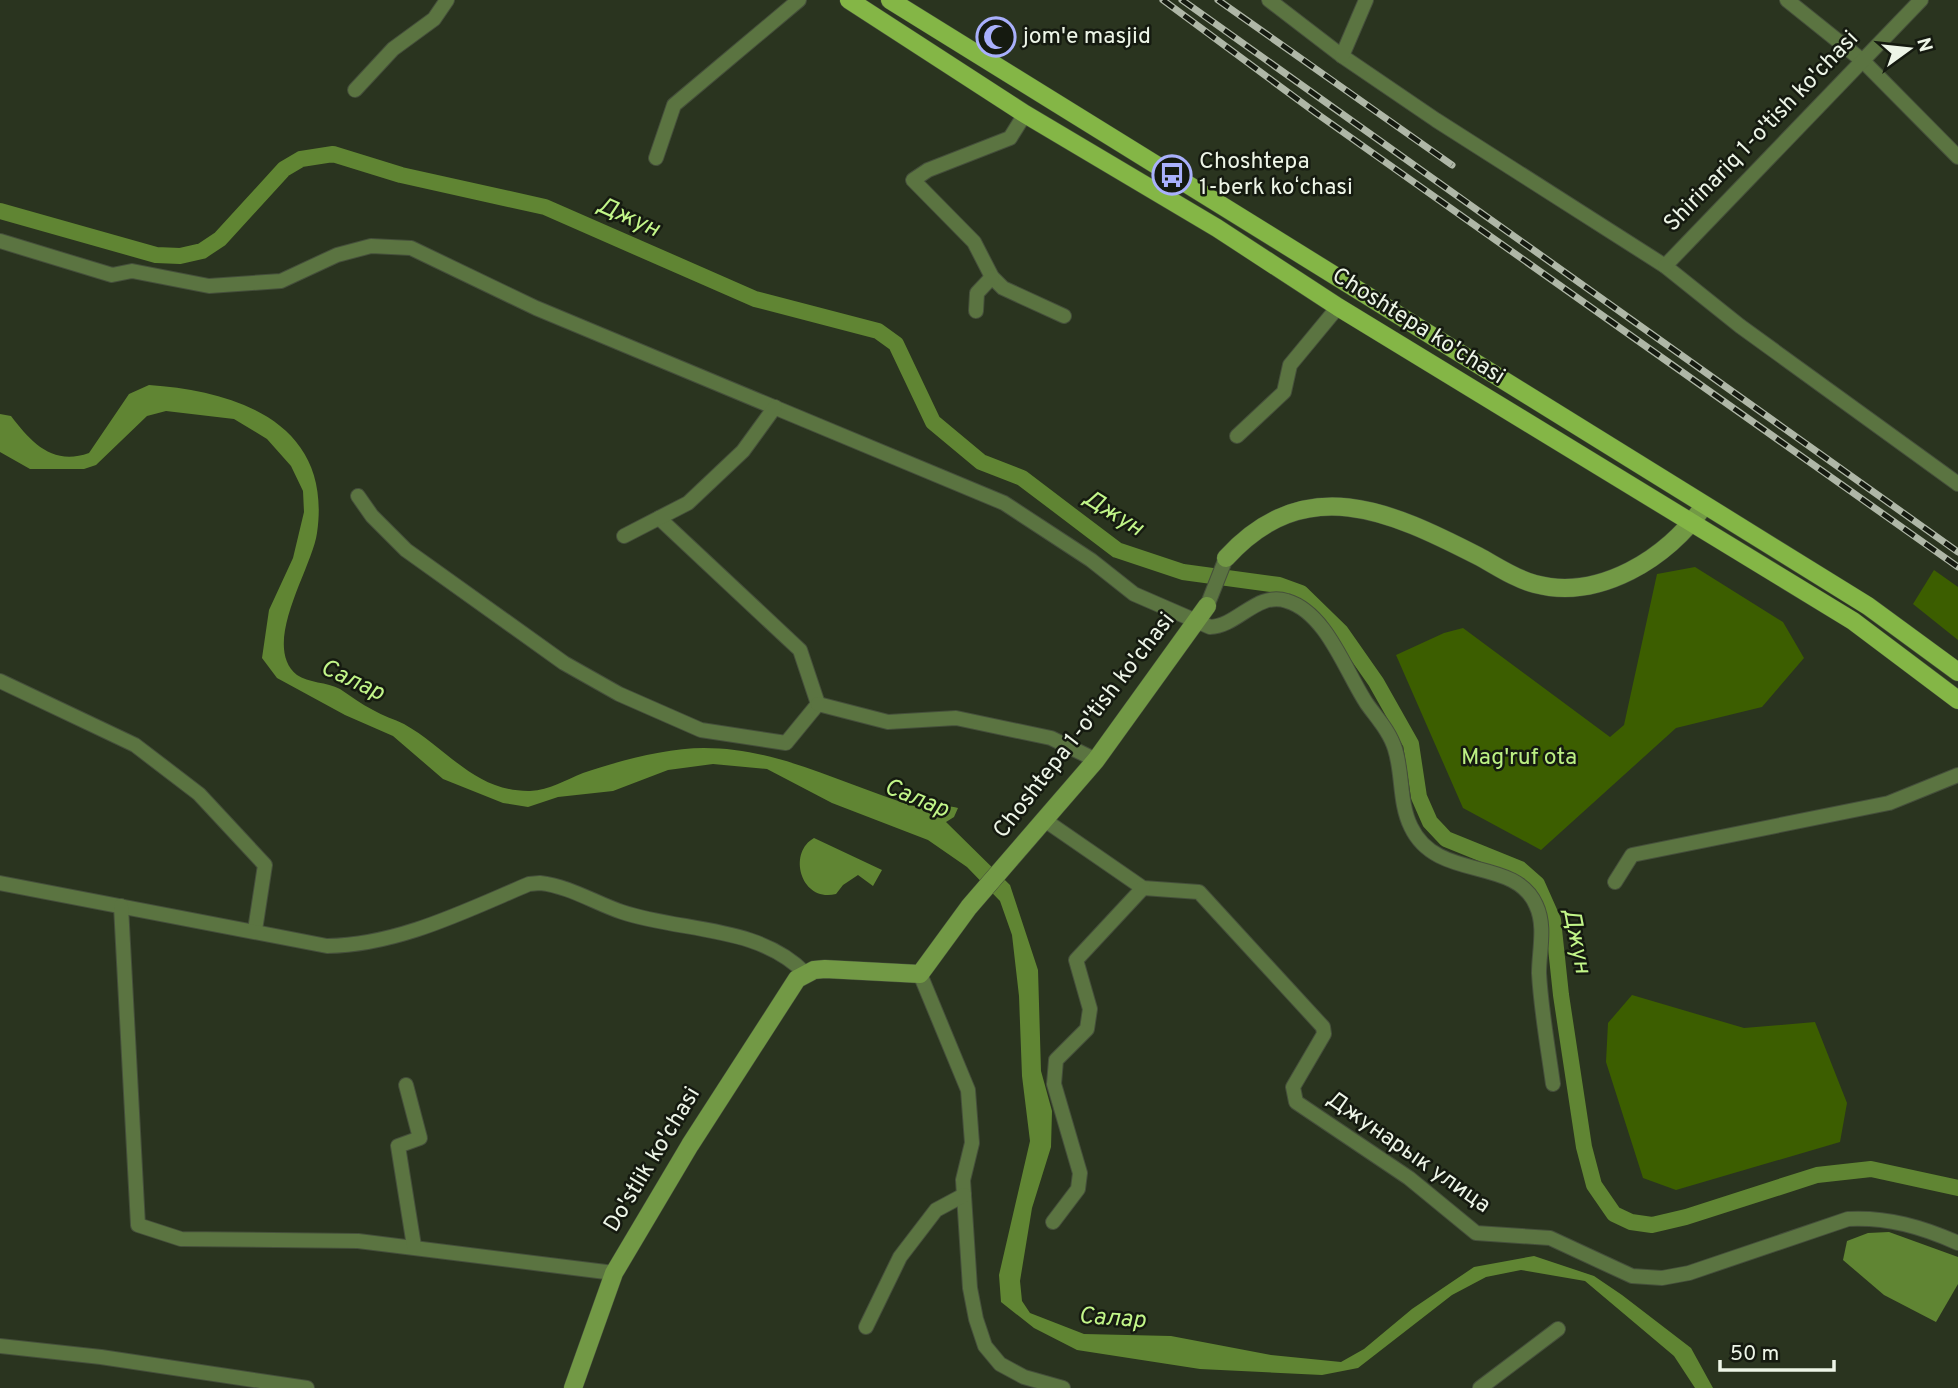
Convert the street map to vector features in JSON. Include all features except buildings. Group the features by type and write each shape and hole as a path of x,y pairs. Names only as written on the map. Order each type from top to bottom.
{"main road":[{"name":"Choshtepa ko'chasi","path":"849,0 1026,114 1217,228 1338,307 1853,621 1958,700"},
{"name":"Choshtepa ko'chasi","path":"890,0 1703,507 1868,606 1958,672"},
{"path":"1560,444 1568,423"}],"street":[{"path":"355,90 393,49 433,19 447,0"},
{"path":"656,158 674,105 799,0"},
{"path":"1269,0 1342,57 1665,266 1740,326 1958,484"},
{"path":"1342,57 1366,0"},
{"path":"1787,0 1863,61 1958,157"},
{"name":"Shirinariq 1-o'tish ko'chasi","path":"1665,266 1921,0"},
{"path":"1026,114 1010,138 928,170 913,180 974,242 992,277 1003,288 1063,316"},
{"path":"0,242 112,275 132,271 209,286 281,281 337,255 371,246 411,248 536,307 1004,503 1091,560 1134,594 1203,614 1210,627 1221,626 1272,598 1289,601 1312,618 1336,648 1395,749 1404,804 1411,827 1423,844 1438,857 1516,880 1527,888 1541,922 1539,972 1553,1084"},
{"path":"976,312 977,293 992,277"},
{"path":"1237,436 1284,392 1290,365 1338,307"},
{"path":"624,536 688,503 743,451 775,407"},
{"path":"358,496 372,516 406,550 564,663 619,694 701,730 786,743 818,704"},
{"name":"Choshtepa 1-o'tish ko'chasi","path":"920,974 969,907 1096,760 1203,614 1226,558 1244,539 1283,517 1347,505 1419,526 1533,584 1563,589 1597,585 1650,561 1692,523 1703,507"},
{"path":"659,518 800,650 818,704"},
{"path":"0,681 135,745 199,794 265,865 255,930"},
{"path":"818,704 888,722 956,718 1051,738 1096,760"},
{"path":"1615,883 1632,855 1889,803 1958,775"},
{"path":"1046,821 1143,888 1076,960 1090,1009 1087,1029 1059,1054 1054,1084 1080,1173 1078,1189 1053,1222"},
{"path":"0,883 327,946 347,946 419,928 529,884 540,883 625,912 734,935 789,957 805,973 825,969 920,974 968,1090 972,1143 963,1180 970,1288 985,1346 1000,1364 1012,1371 1063,1388"},
{"name":"Джунарык улица","path":"1143,888 1199,892 1323,1027 1324,1034 1293,1087 1296,1102 1409,1178 1476,1233 1550,1238 1632,1276 1662,1278 1689,1273 1848,1219 1872,1218 1903,1223 1958,1243"},
{"path":"121,906 138,1225 181,1239 358,1241 614,1273"},
{"name":"Do'stlik ko'chasi","path":"573,1388 614,1273 790,987 805,973"},
{"path":"406,1085 419,1138 398,1146 414,1246"},
{"path":"866,1327 900,1256 936,1210 964,1195"},
{"path":"1480,1388 1558,1329"},
{"path":"0,1346 101,1357 307,1388"}],"green space":[{"name":"Mag'ruf ota","path":"1695,567 1783,622 1804,658 1762,707 1676,728 1541,850 1463,808 1396,655 1444,633 1463,628 1610,737 1624,725 1657,574"},
{"path":"1934,570 1958,587 1958,640 1913,604"},
{"path":"1632,995 1744,1028 1815,1022 1847,1103 1840,1142 1676,1190 1643,1178 1606,1062 1608,1023"}],"shaded area":[{"name":"Салар","path":"149,385 215,395 245,405 272,420 294,439 310,464 318,495 317,533 286,626 284,645 287,662 301,678 340,689 369,708 404,724 477,777 511,789 530,791 551,787 583,773 643,756 704,748 759,754 785,761 914,806 958,808 954,817 946,822 1010,885 1038,970 1041,1071 1052,1111 1051,1147 1032,1208 1020,1281 1022,1301 1030,1313 1084,1334 1171,1336 1271,1355 1341,1362 1364,1349 1412,1309 1474,1267 1534,1256 1594,1276 1622,1295 1691,1348 1713,1388 1695,1388 1674,1356 1585,1281 1521,1270 1486,1277 1452,1295 1358,1368 1322,1375 1200,1369 1077,1350 1034,1328 1001,1302 999,1275 1030,1141 1022,1076 1019,996 1012,935 1000,901 967,867 928,840 832,803 767,769 713,764 668,770 613,791 558,797 528,807 503,803 443,779 393,736 345,715 277,678 262,658 269,610 293,558 304,512 303,491 291,466 267,439 234,419 166,411 147,416 96,465 84,469 30,469 0,452 0,414 11,416 26,435 53,454 76,456 89,453 129,394"},
{"path":"814,838 882,870 873,886 858,875 843,885 836,894 824,895 814,891 802,875 800,865 801,854"},
{"path":"1889,1232 1958,1257 1958,1284 1936,1322 1884,1295 1843,1260 1847,1241 1868,1233"}],"waterway":[{"name":"Джун","path":"0,211 156,255 180,256 202,251 220,239 284,169 301,159 333,154 401,175 545,207 755,299 878,331 896,344 933,422 981,462 1022,478 1117,550 1183,572 1279,585 1301,593 1341,632 1376,682 1411,744 1419,797 1430,822 1446,839 1520,869 1537,884 1553,920 1561,995 1584,1147 1594,1185 1614,1214 1631,1222 1652,1225 1686,1217 1817,1175 1871,1169 1958,1188"}],"railway":[{"path":"1163,0 1316,113 1958,567"},
{"path":"1182,0 1958,552"},
{"path":"1218,0 1452,165"}],"place":[{"name":"jom'e masjid","path":"996,37"},
{"name":"Choshtepa 1-berk koʻchasi","path":"1172,175"}]}
